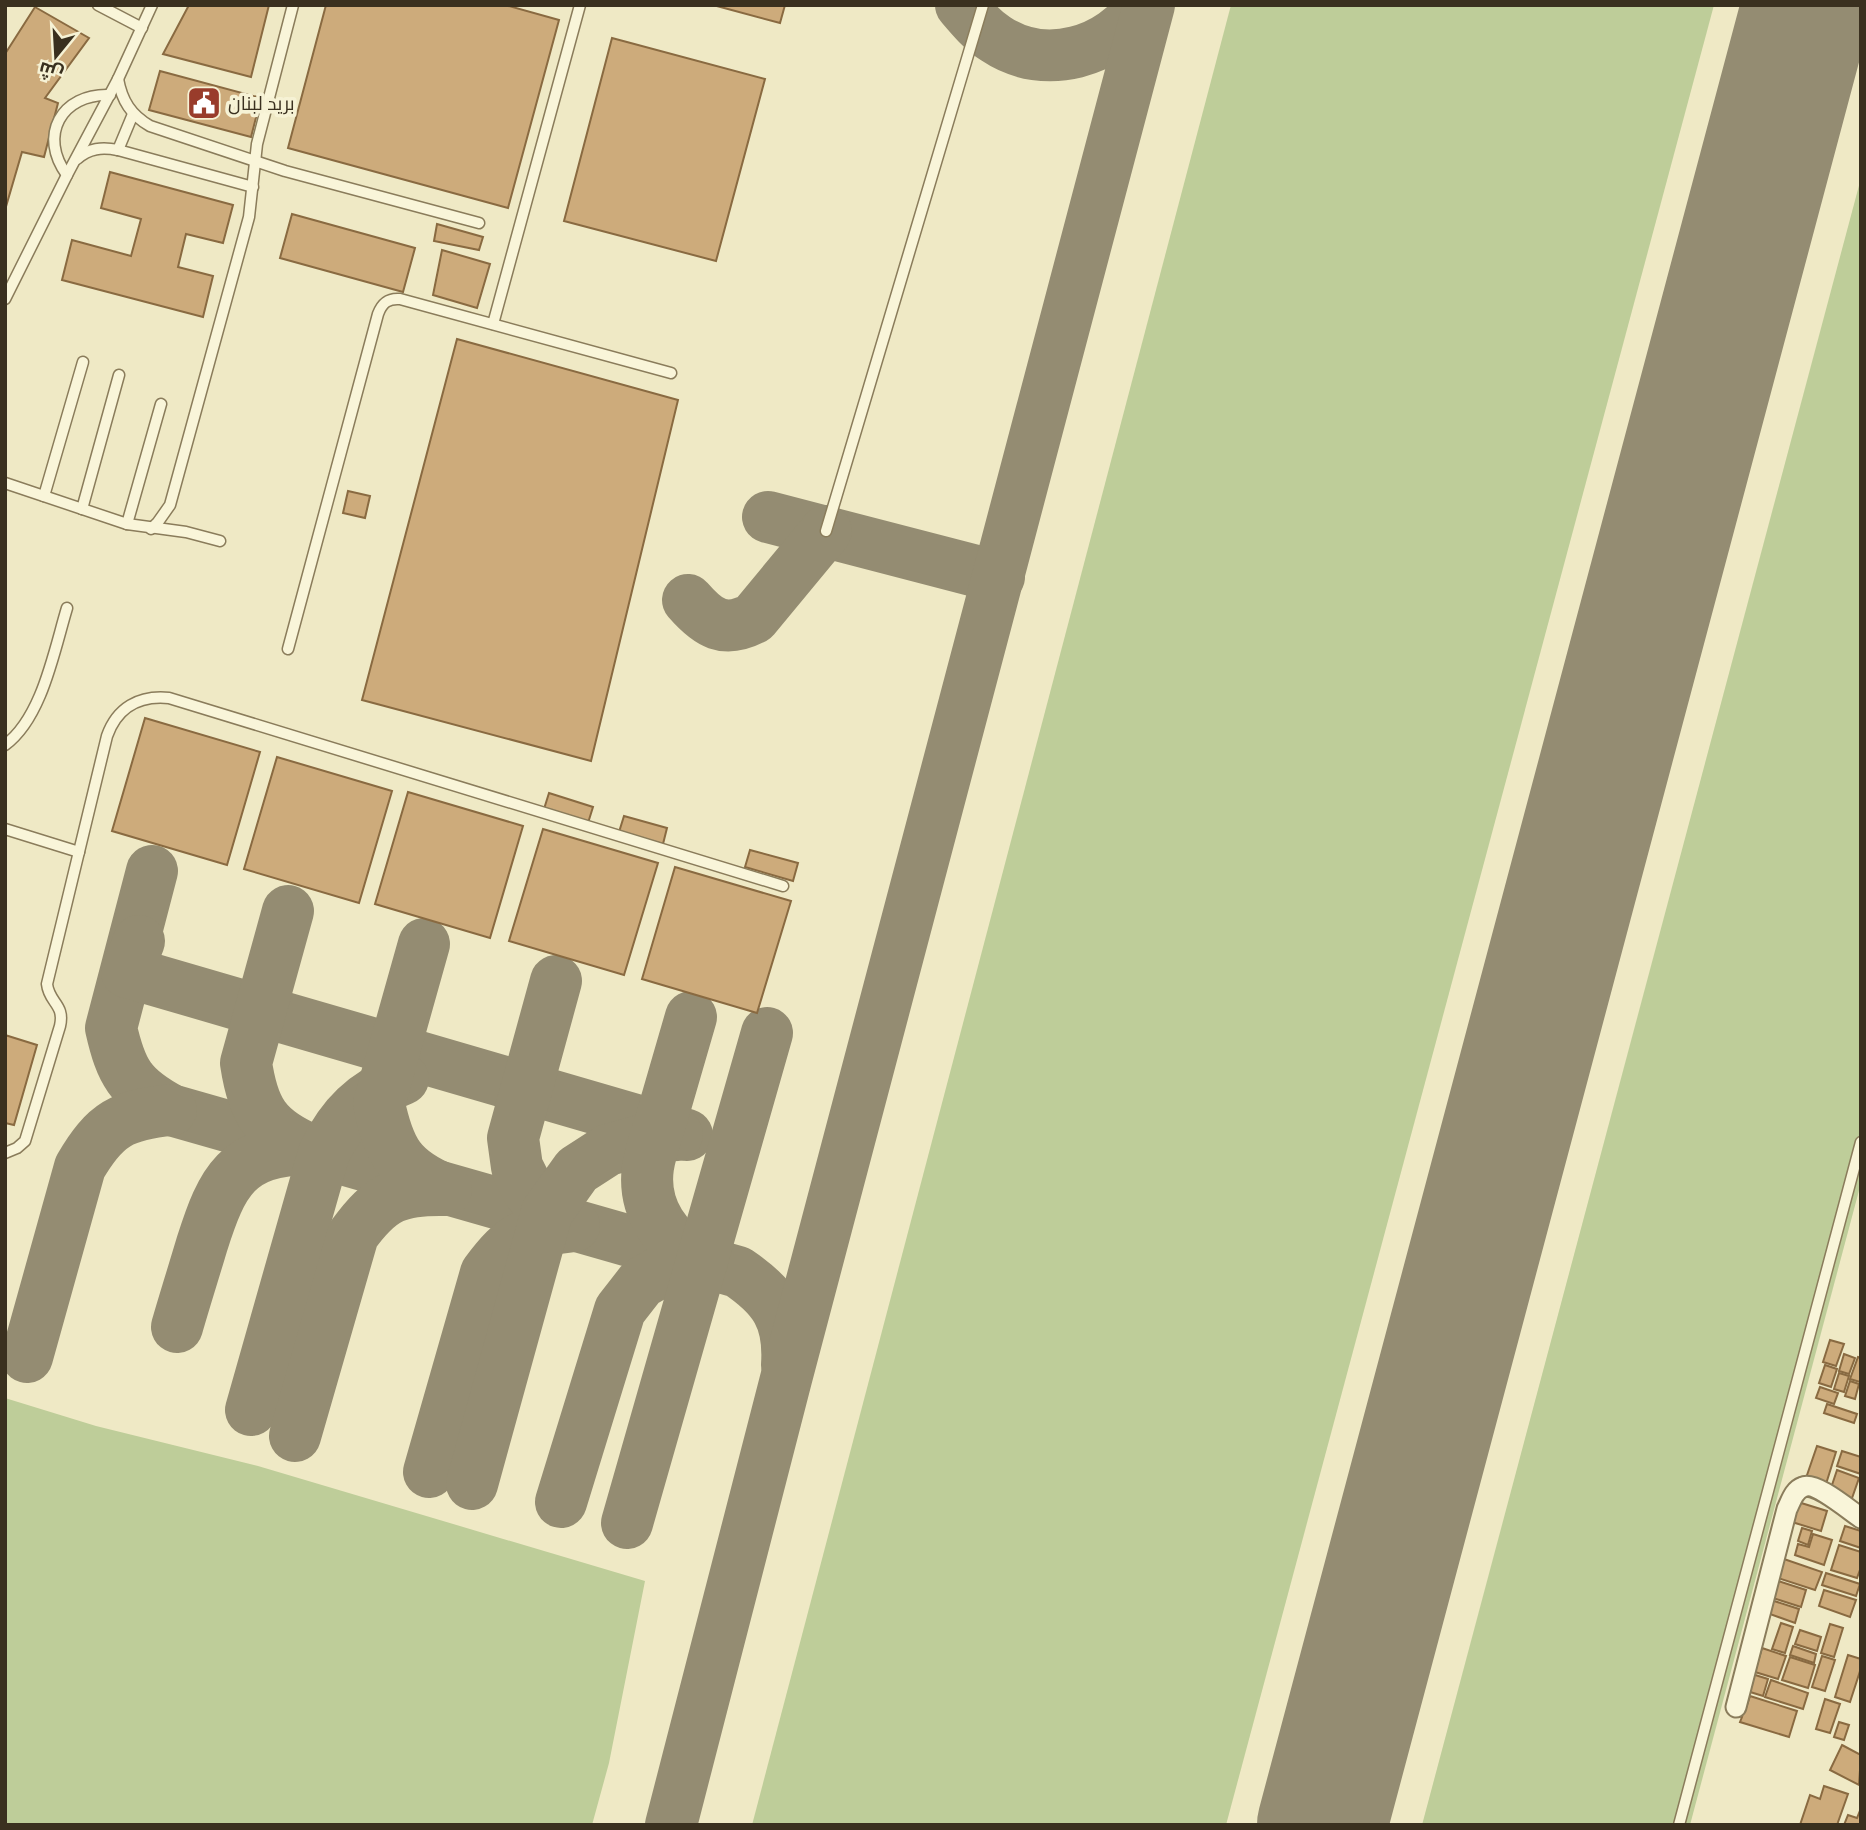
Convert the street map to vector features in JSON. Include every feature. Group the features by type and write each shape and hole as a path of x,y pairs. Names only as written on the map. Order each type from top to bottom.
{"street":[{"path":"1736,1707 1787,1509 1794,1494 1806,1485 1813,1486 1861,1518"}],"lane":[{"path":"98,5 142,28"},
{"path":"5,299 66,175 118,79 152,5"},
{"path":"150,529 170,505 249,217 255,159 293,5"},
{"path":"493,324 580,5"},
{"path":"826,531 983,5"},
{"path":"118,79 125,103 133,114 150,126 293,173 479,223"},
{"path":"66,175 54,152 53,138 62,114 83,98 96,94 110,95"},
{"path":"118,150 133,114"},
{"path":"74,162 89,150 118,150 253,187"},
{"path":"288,649 380,308 388,300 400,299 671,373"},
{"path":"44,496 83,362"},
{"path":"82,509 119,375"},
{"path":"127,524 161,404"},
{"path":"5,483 127,524 186,532 220,541"},
{"path":"5,745 22,730 36,706 67,608"},
{"path":"5,1153 25,1141 60,1026 61,1013 47,991 47,984 111,726 117,716 134,702 157,697 169,698 783,886"},
{"path":"5,829 79,852"},
{"path":"1679,1825 1861,1142"}],"green space":[{"path":"1231,5 1714,5 1226,1825 752,1825"},
{"path":"1861,178 1861,1183 1690,1825 1422,1825"},
{"path":"5,1398 96,1426 258,1466 645,1581 609,1763 592,1825 5,1825"}],"building":[{"path":"189,5 269,5 251,77 163,54"},
{"path":"326,5 505,5 559,20 508,208 288,148"},
{"path":"713,5 785,5 780,23"},
{"path":"35,7 89,38 45,98 58,103 44,157 22,152 5,210 5,54"},
{"path":"612,38 765,79 716,261 564,221"},
{"path":"160,71 261,98 251,137 149,110"},
{"path":"110,172 233,205 223,243 186,234 178,267 213,276 203,317 62,280 72,240 131,256 141,219 101,208"},
{"path":"292,214 415,248 403,292 280,258"},
{"path":"437,224 483,237 479,250 434,241"},
{"path":"442,250 490,264 477,308 433,295"},
{"path":"457,339 678,400 591,761 362,700"},
{"path":"348,491 370,496 365,518 343,513"},
{"path":"145,718 260,752 227,865 112,831"},
{"path":"277,757 392,791 359,903 244,869"},
{"path":"408,792 523,826 490,938 375,904"},
{"path":"549,793 593,807 588,823 544,809"},
{"path":"624,816 667,828 663,844 619,832"},
{"path":"543,829 658,863 624,975 509,941"},
{"path":"750,850 798,863 793,881 745,867"},
{"path":"675,867 791,901 757,1013 642,979"},
{"path":"5,1035 37,1045 14,1125 5,1123"},
{"path":"1830,1340 1844,1344 1836,1366 1823,1362"},
{"path":"1844,1354 1855,1358 1849,1374 1839,1371"},
{"path":"1858,1357 1861,1358 1860,1382 1850,1379"},
{"path":"1825,1365 1837,1369 1831,1387 1819,1383"},
{"path":"1839,1373 1849,1376 1844,1392 1834,1389"},
{"path":"1850,1381 1859,1384 1855,1399 1845,1396"},
{"path":"1820,1387 1838,1393 1834,1404 1816,1398"},
{"path":"1827,1404 1857,1414 1854,1423 1824,1413"},
{"path":"1817,1446 1836,1452 1826,1484 1806,1478"},
{"path":"1842,1451 1861,1457 1861,1474 1837,1466"},
{"path":"1837,1470 1859,1478 1851,1501 1829,1494"},
{"path":"1798,1502 1827,1511 1821,1531 1792,1522"},
{"path":"1845,1526 1861,1531 1861,1548 1840,1541"},
{"path":"1802,1528 1812,1531 1808,1545 1798,1541"},
{"path":"1813,1534 1832,1540 1824,1565 1795,1555 1798,1544 1809,1547"},
{"path":"1839,1545 1861,1552 1861,1567 1857,1578 1831,1570"},
{"path":"1781,1558 1822,1572 1815,1590 1775,1577"},
{"path":"1826,1573 1860,1584 1856,1596 1822,1585"},
{"path":"1778,1581 1806,1590 1801,1607 1773,1598"},
{"path":"1824,1590 1856,1600 1850,1617 1819,1606"},
{"path":"1771,1600 1799,1609 1795,1623 1767,1613"},
{"path":"1781,1623 1793,1627 1785,1653 1772,1649"},
{"path":"1830,1624 1843,1628 1834,1657 1821,1653"},
{"path":"1800,1630 1821,1637 1817,1651 1795,1644"},
{"path":"1793,1646 1816,1654 1814,1663 1790,1655"},
{"path":"1762,1648 1786,1656 1778,1679 1755,1672"},
{"path":"1848,1655 1861,1659 1861,1668 1850,1702 1835,1697"},
{"path":"1822,1656 1835,1660 1825,1691 1812,1687"},
{"path":"1790,1657 1815,1665 1808,1688 1782,1680"},
{"path":"1752,1674 1768,1679 1763,1696 1747,1691"},
{"path":"1771,1680 1808,1693 1803,1709 1765,1697"},
{"path":"1750,1696 1797,1711 1789,1737 1740,1722 1740,1709 1745,1711"},
{"path":"1825,1699 1840,1704 1830,1733 1816,1729"},
{"path":"1839,1722 1849,1725 1844,1740 1834,1737"},
{"path":"1842,1745 1861,1755 1859,1785 1830,1770"},
{"path":"1824,1786 1848,1794 1837,1825 1800,1825 1810,1795 1820,1799"},
{"path":"1861,1808 1861,1825 1844,1825 1848,1815 1857,1818"}],"taxiway":[{"path":"961,5 996,39 1015,49 1056,55 1076,52 1114,35 1143,5"},
{"path":"671,1825 1149,5"},
{"path":"768,517 999,577"},
{"path":"688,600 717,624 734,625 754,618 826,531"},
{"path":"152,871 111,1028 119,1056 129,1077 146,1094 171,1110 738,1272 762,1291 778,1311 786,1335 787,1365"},
{"path":"177,1327 209,1222 217,1203 236,1173 265,1155 309,1149 282,1134 264,1116 257,1106 246,1063 288,911"},
{"path":"139,941 127,972 687,1135"},
{"path":"295,1436 353,1235 373,1211 392,1198 416,1191 446,1190 418,1175 399,1158 387,1135 379,1104 424,944"},
{"path":"429,1472 486,1273 505,1250 523,1237 544,1230 574,1226 547,1212 530,1193 517,1167 513,1138 556,981"},
{"path":"561,1502 620,1310 641,1283 669,1267 702,1262 668,1235 653,1211 647,1182 651,1153 691,1017"},
{"path":"627,1523 767,1033"},
{"path":"251,1410 324,1153 338,1128 356,1108 377,1092 403,1079"},
{"path":"27,1357 80,1167 98,1141 116,1124 140,1115 171,1110"},
{"path":"472,1484 547,1212 577,1170 608,1150 657,1136 677,1135"}],"runway":[{"path":"1322,1825 1807,5"}],"place":[{"name":"بريد لبنان","path":"204,103"}]}
